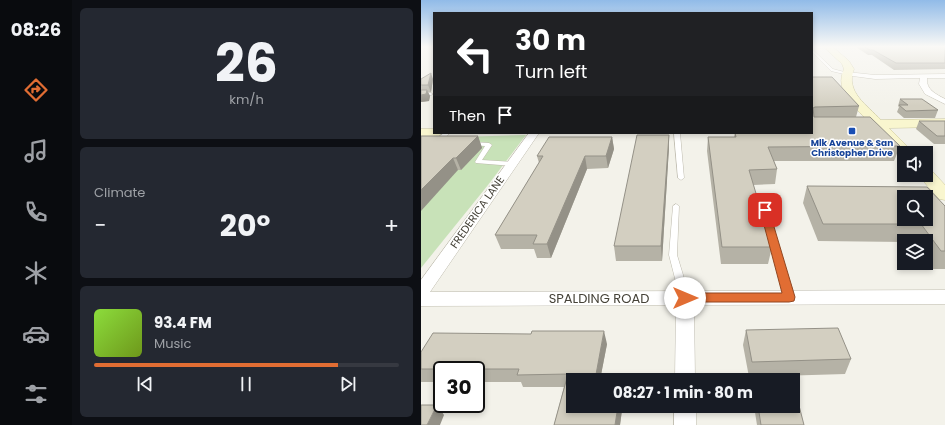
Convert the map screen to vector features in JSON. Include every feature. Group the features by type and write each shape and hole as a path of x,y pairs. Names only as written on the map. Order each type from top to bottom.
{"street":[{"path":"848,67 849,69 845,80 846,88 899,146"},
{"path":"847,74 875,77 945,76"},
{"path":"924,76 923,84 928,92 945,102"},
{"path":"857,124 945,123"},
{"path":"421,133 433,132"},
{"name":"FREDERICA LANE","path":"421,292 533,134"},
{"path":"933,182 945,195"},
{"name":"SPALDING ROAD","path":"421,298 945,297"},
{"path":"685,298 685,373"},
{"path":"685,413 685,425"}],"lane":[{"path":"830,67 836,72 847,74"},
{"path":"421,94 431,94"},
{"path":"445,143 437,141 446,134"},
{"path":"677,134 681,178"},
{"path":"466,144 489,145 478,162 512,164"},
{"path":"677,206 673,255 685,298"},
{"path":"765,210 789,297"}],"green space":[{"path":"526,135 488,185 421,268 421,138"}],"building":[{"path":"431,73 428,85 421,85 421,79"},
{"path":"813,77 832,77 859,106 813,108"},
{"path":"421,90 427,90 426,94 421,95"},
{"path":"900,99 922,99 938,110 906,111 899,105 908,105"},
{"path":"813,108 814,117 870,117 900,146 768,147 777,169 749,170 772,247 722,247 708,137 736,137 735,134 813,134"},
{"path":"919,121 945,121 945,136 937,136"},
{"path":"637,135 669,135 661,246 614,246"},
{"path":"421,136 478,136 456,158 453,158 421,190"},
{"path":"549,137 612,137 606,156 585,156 547,244 533,244 537,235 495,235 543,156 537,156"},
{"path":"807,186 927,187 930,190 897,190 897,224 823,224"},
{"path":"933,193 945,206 945,251 941,251 933,240 933,234 928,234 922,226 933,226"},
{"path":"838,328 851,359 752,362 746,330"},
{"path":"532,331 604,331 596,373 517,375 519,369 485,369 485,361 433,361 433,369 421,369 421,352 433,333 531,334"},
{"path":"566,381 566,413 617,413 615,425 554,425"},
{"path":"421,405 433,405 433,413 427,425 421,425"},
{"path":"800,409 804,425 761,425 759,413 800,413"}],"place":[{"name":"Mlk Avenue & San Christopher Drive","path":"852,131"}],"route":[{"path":"685,298 789,297 765,210"}]}
